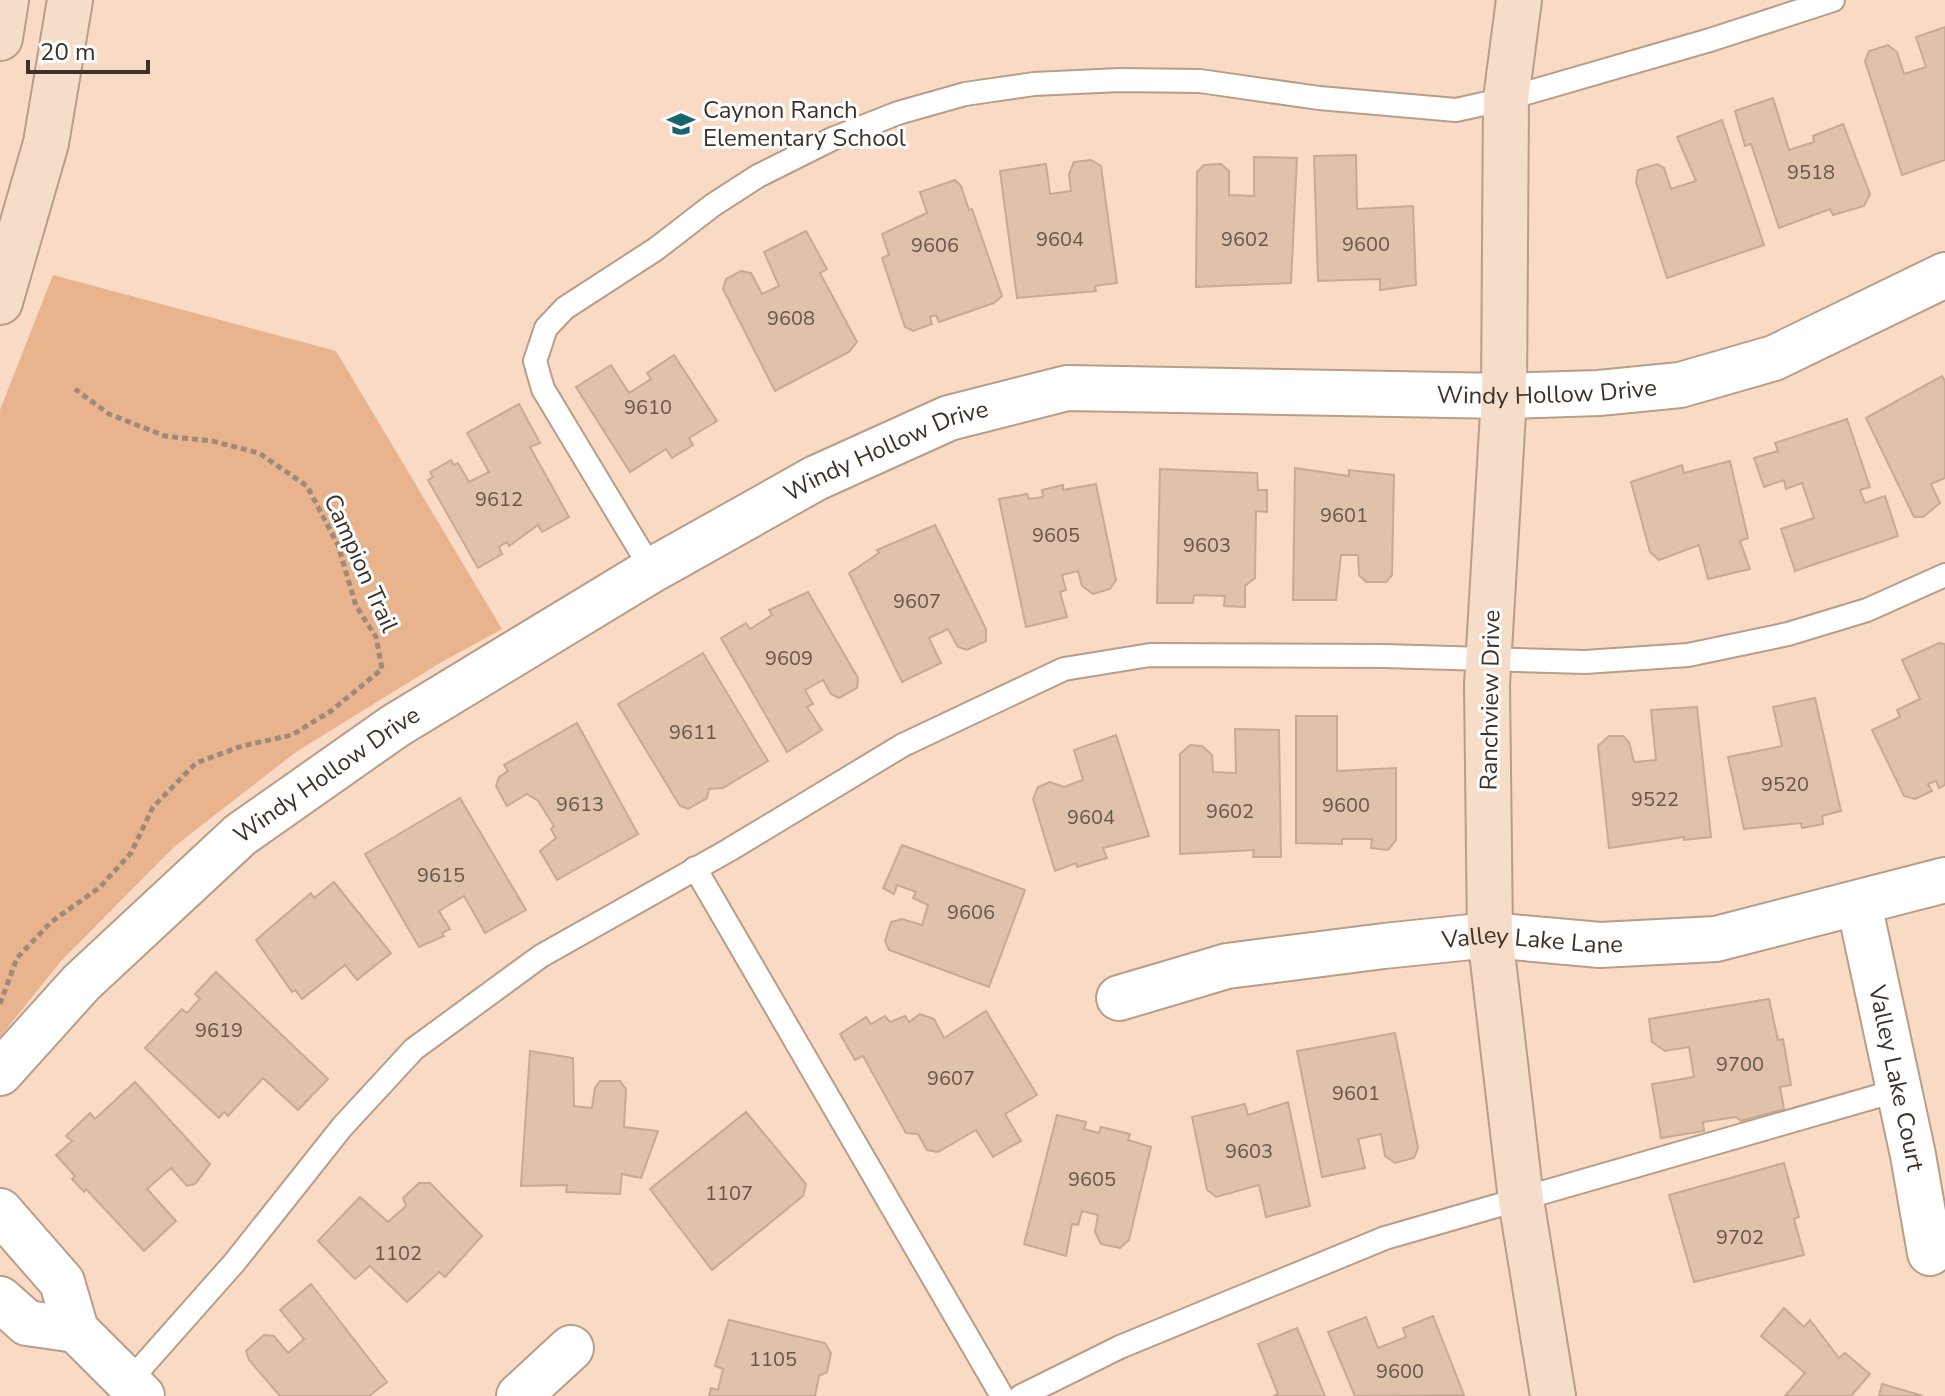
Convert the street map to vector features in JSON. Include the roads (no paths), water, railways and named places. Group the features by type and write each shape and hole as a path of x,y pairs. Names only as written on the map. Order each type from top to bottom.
{"street":[{"path":"0,38 6,0"},
{"path":"0,302 46,143 70,0"},
{"name":"Ranchview Drive","path":"1519,0 1506,99 1504,396 1489,659 1490,935 1521,1200 1553,1396"},
{"name":"Windy Hollow Drive","path":"0,1073 81,983 240,835 395,726 652,570 816,478 949,418 1067,388 1504,396 1599,393 1680,385 1774,358 1945,275"},
{"name":"Valley Lake Lane","path":"1119,998 1227,966 1490,935 1600,945 1716,939 1945,880"},
{"name":"Valley Lake Court","path":"1859,904 1930,1253"},
{"path":"0,1211 62,1282 76,1330 129,1391"},
{"path":"0,1299 27,1323 76,1330"},
{"path":"519,1396 571,1348"}],"lane":[{"path":"652,570 543,389 535,361 546,328 565,308 656,249 713,205 758,176 832,139 898,113 965,94 1034,84 1120,80 1200,81 1319,98 1456,110 1506,99 1710,40 1833,0"},
{"path":"129,1391 342,1127 414,1049 541,956 903,745 1064,669 1150,655 1585,662 1688,655 1788,634 1867,610 1945,575"},
{"path":"695,868 1002,1396"},
{"path":"1021,1396 1120,1347 1385,1238 1899,1090"}],"place":[{"name":"Caynon Ranch Elementary School","path":"681,124"}]}
